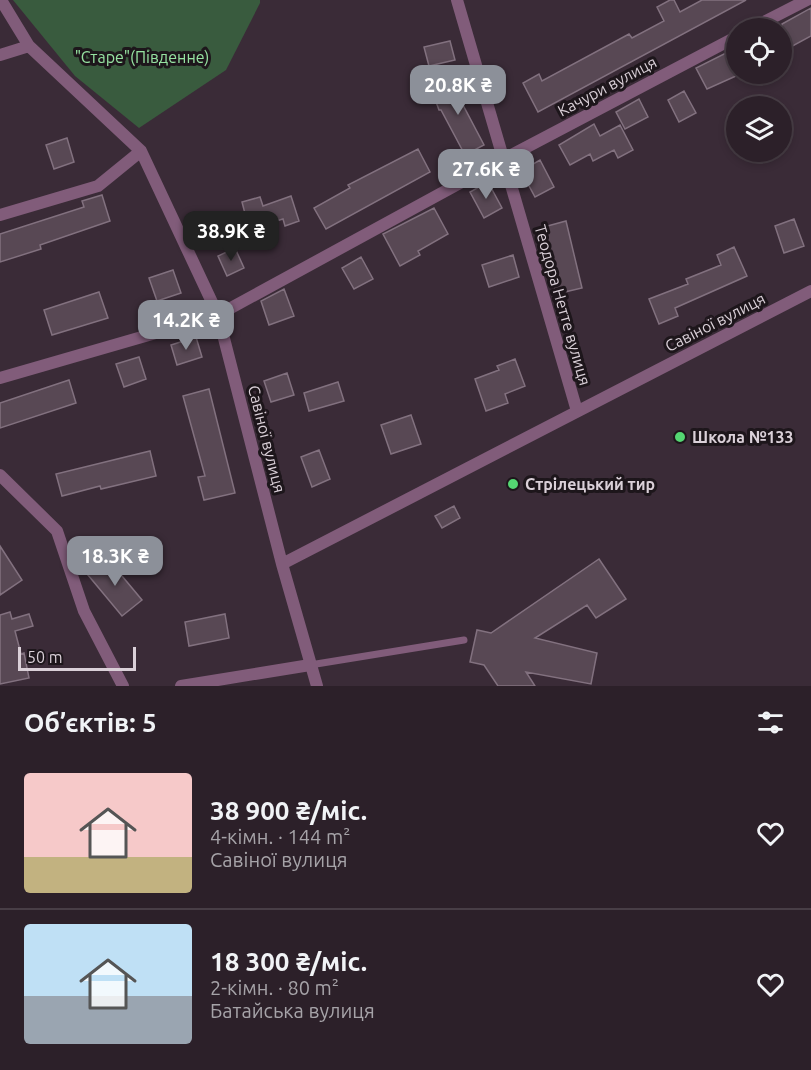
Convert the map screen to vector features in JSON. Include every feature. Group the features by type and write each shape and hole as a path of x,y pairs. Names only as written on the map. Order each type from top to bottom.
{"street":[{"name":"Савіної вулиця","path":"1,0 29,46 141,151 218,315 282,564 317,686"},
{"name":"Теодора Нетте вулиця","path":"457,0 577,411"},
{"path":"772,18 807,0"},
{"name":"Качури вулиця","path":"0,378 218,315 504,159 726,42"},
{"path":"0,55 29,46"},
{"path":"0,215 98,186 141,151"},
{"name":"Савіної вулиця","path":"282,564 811,291"},
{"path":"0,474 57,531 84,611 123,686"},
{"path":"182,686 310,665"}],"lane":[{"path":"310,665 464,640"}],"green space":[{"name":"\"Старе\"(Південне)","path":"13,0 260,0 260,3 226,70 139,128 75,76"}],"building":[{"path":"674,0 680,12 702,0 746,0 538,112 523,83 539,74 542,81 629,34 632,38 664,21 657,7"},
{"path":"811,8 811,36 792,46 792,18"},
{"path":"450,41 455,60 429,66 424,47"},
{"path":"726,53 726,80 707,89 696,68"},
{"path":"462,80 469,100 462,103 484,145 465,155 439,110 432,91"},
{"path":"684,91 696,113 679,122 668,100"},
{"path":"639,99 648,117 625,129 616,112"},
{"path":"594,124 600,136 620,125 633,150 618,158 614,150 593,161 590,154 570,165 559,145"},
{"path":"67,138 74,162 54,169 46,145"},
{"path":"418,149 430,172 326,229 314,208 350,188 348,185"},
{"path":"540,160 554,187 535,197 521,171"},
{"path":"488,182 502,208 484,218 470,192"},
{"path":"102,195 110,221 40,245 41,249 0,262 0,234 84,207 82,201"},
{"path":"291,196 299,221 285,226 283,219 249,229 242,202 260,197 263,206"},
{"path":"434,208 448,234 418,251 420,255 400,266 383,234"},
{"path":"794,219 804,246 784,253 775,226"},
{"path":"566,221 582,288 556,294 540,228"},
{"path":"734,247 747,276 675,308 678,316 659,324 649,299 688,284 686,279 721,265 717,255"},
{"path":"235,248 244,268 227,276 218,256"},
{"path":"513,255 519,277 489,287 482,265"},
{"path":"361,257 373,279 354,289 342,268"},
{"path":"173,270 181,293 157,301 149,278"},
{"path":"284,289 294,316 269,325 261,301"},
{"path":"99,292 108,318 52,335 44,310"},
{"path":"196,337 202,357 177,365 171,345"},
{"path":"139,357 146,379 124,387 116,364"},
{"path":"515,359 525,386 505,394 508,403 486,411 475,379 499,370 497,366"},
{"path":"287,373 294,395 271,402 264,381"},
{"path":"69,380 76,403 0,428 0,403"},
{"path":"338,382 344,401 309,411 304,393"},
{"path":"209,389 235,493 204,500 198,477 205,476 183,396"},
{"path":"411,415 421,444 391,454 381,425"},
{"path":"319,450 330,479 312,487 301,457"},
{"path":"150,451 156,476 101,489 100,486 62,496 56,474"},
{"path":"454,506 460,518 442,528 435,516"},
{"path":"0,546 22,580 0,595"},
{"path":"107,558 142,600 122,616 88,575"},
{"path":"599,559 626,599 596,618 587,605 535,638 597,653 591,684 526,672 535,686 498,686 484,665 470,662 477,630 491,633"},
{"path":"10,612 12,619 29,614 33,626 15,631 21,654 24,653 29,678 0,684 0,615"},
{"path":"225,614 229,638 189,646 185,622"}],"place":[{"name":"Школа №133","path":"680,437"},
{"name":"Стрілецький тир","path":"513,484"}]}
